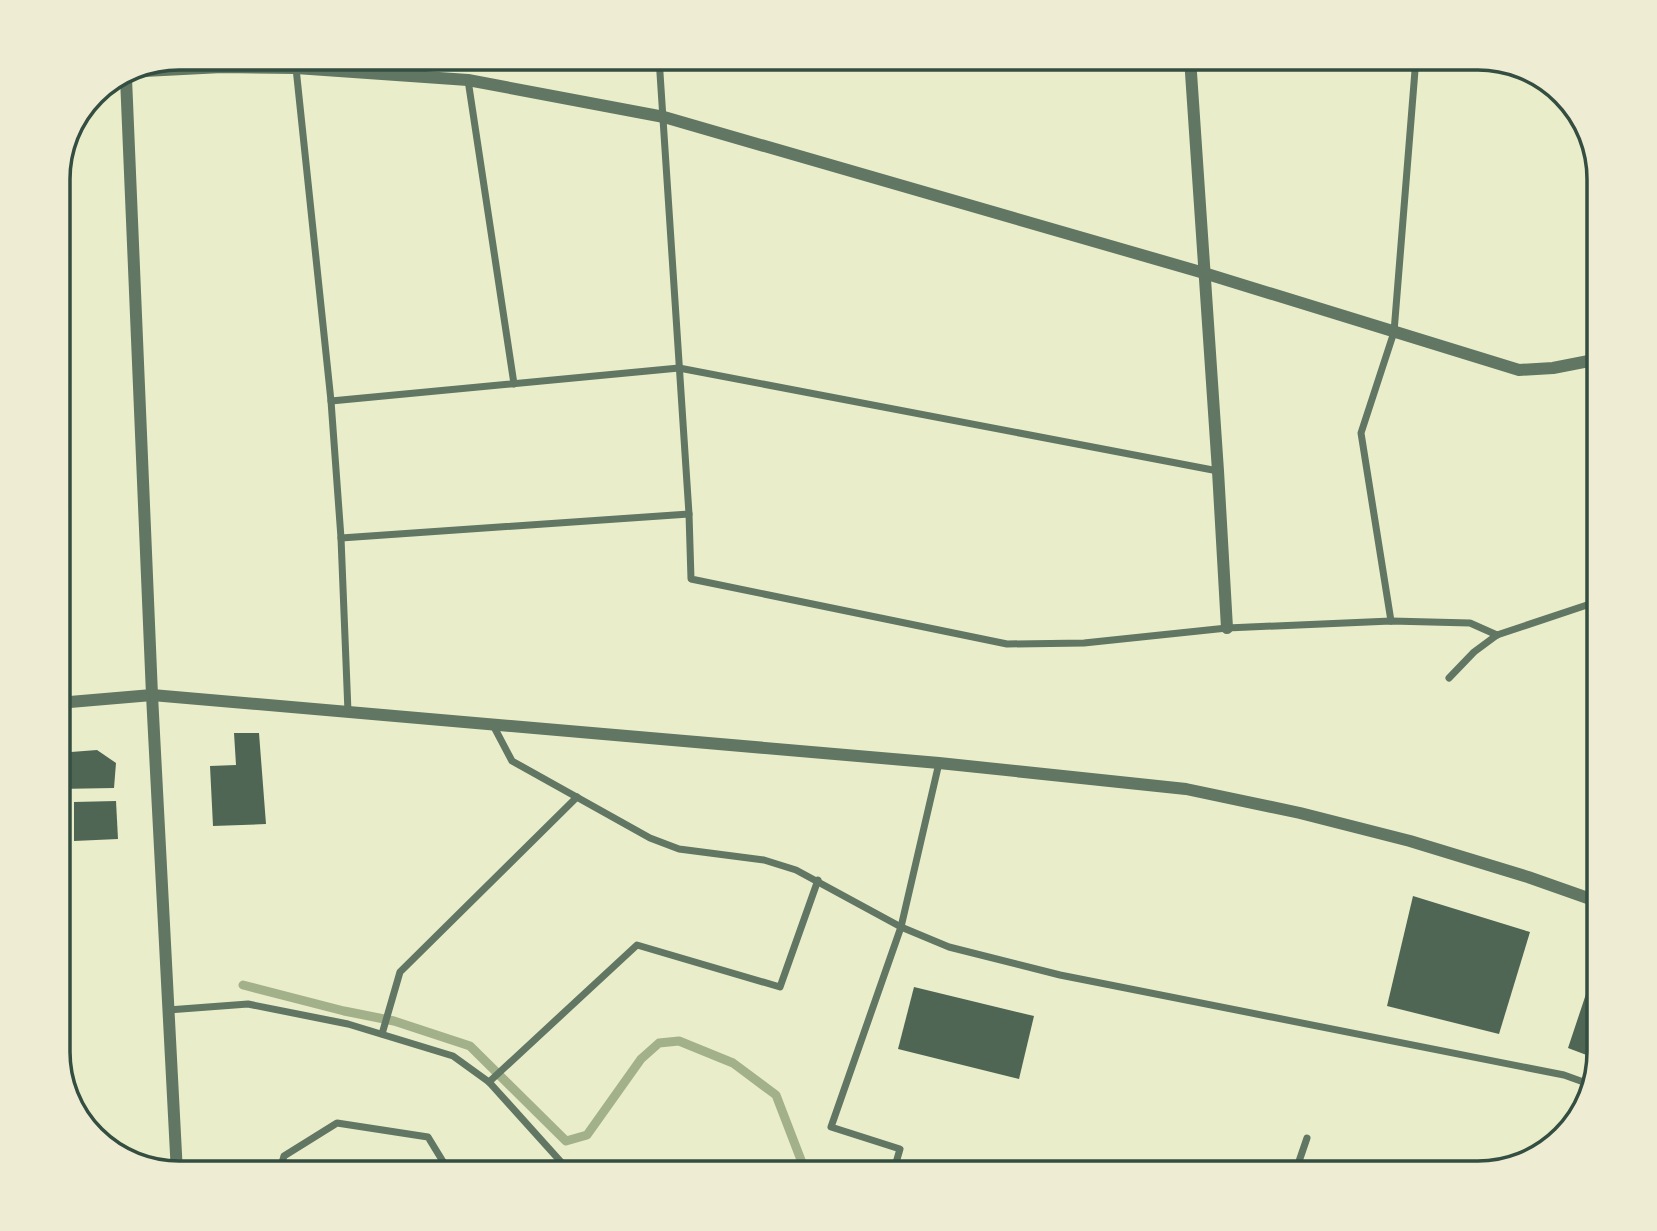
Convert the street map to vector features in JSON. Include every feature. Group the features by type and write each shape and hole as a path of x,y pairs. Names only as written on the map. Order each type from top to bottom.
{"street":[{"path":"296,70 331,401 341,538 348,712"},
{"path":"325,70 468,80 664,117 1204,273 1519,370 1553,368 1587,361"},
{"path":"660,70 691,579 1007,644 1084,643 1227,628 1391,621 1470,623 1497,635"},
{"path":"1191,70 1219,471 1227,628"},
{"path":"1391,621 1361,433 1394,332 1415,70"},
{"path":"468,80 514,384"},
{"path":"127,83 152,695 176,1161"},
{"path":"331,401 679,368 1219,471"},
{"path":"341,538 689,514"},
{"path":"1449,678 1474,652 1497,635 1587,605"},
{"path":"70,702 152,695 1043,772 1199,791 1410,841 1587,898"},
{"path":"493,725 512,761 650,838 679,849 764,860 796,870 901,927 949,947 1060,975 1564,1075 1582,1082"},
{"path":"896,1161 900,1149 831,1127 901,927 939,763"},
{"path":"383,1033 400,972 577,797"},
{"path":"490,1081 636,945 780,987 818,880"},
{"path":"167,1010 248,1004 348,1024 453,1056 490,1081 560,1161"},
{"path":"283,1161 284,1156 337,1123 428,1138 442,1161"},
{"path":"1299,1161 1307,1138"}],"building":[{"path":"234,733 259,733 266,824 213,826 210,766 236,765"},
{"path":"97,750 116,763 114,788 70,789 70,752"},
{"path":"116,801 118,839 74,841 74,802"},
{"path":"1413,896 1530,932 1499,1034 1387,1006"},
{"path":"914,987 1034,1016 1019,1079 898,1049"},
{"path":"1587,991 1587,1055 1568,1048"}],"waterway":[{"path":"243,985 394,1021 470,1046 566,1141 587,1135 641,1059 659,1043 679,1041 733,1063 776,1095 801,1161"}]}
